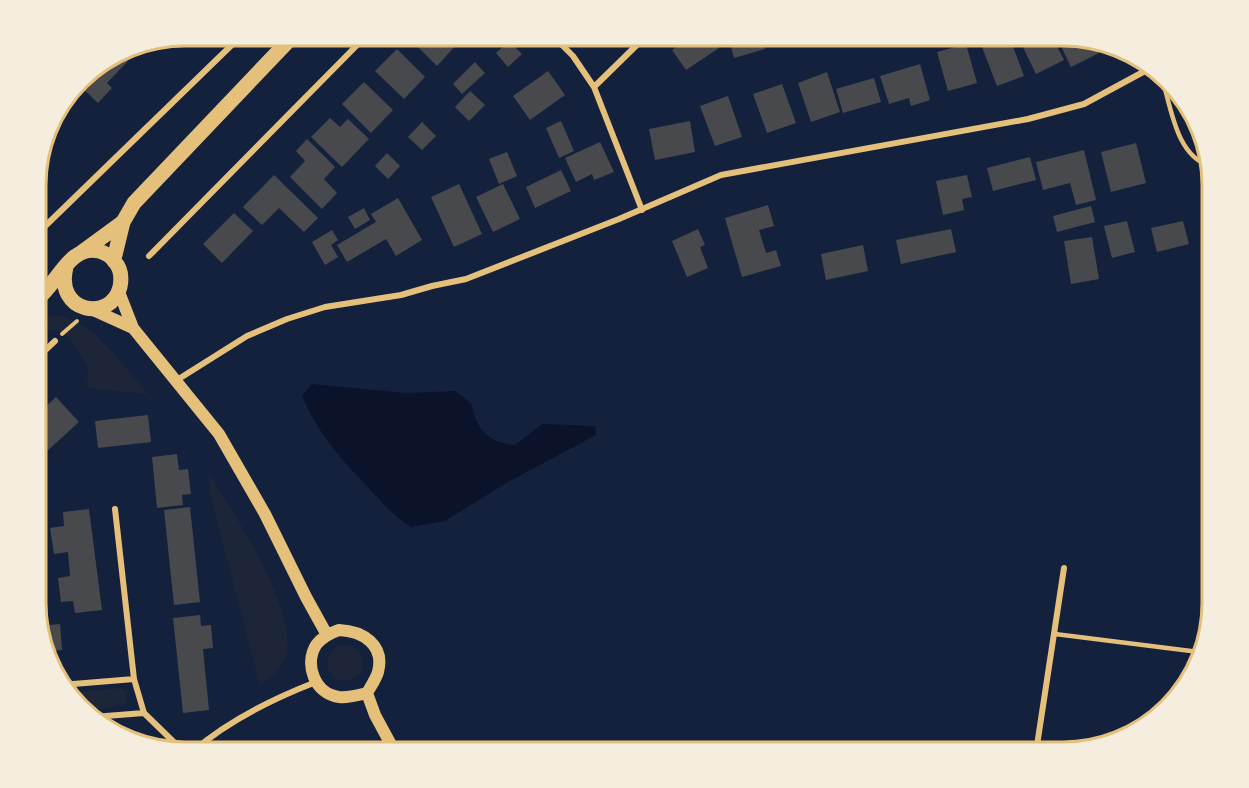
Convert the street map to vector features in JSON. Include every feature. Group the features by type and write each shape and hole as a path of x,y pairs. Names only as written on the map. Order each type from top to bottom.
{"main road":[{"path":"114,259 123,222 134,203 283,46"},
{"path":"46,291 72,258 123,222"},
{"path":"82,252 93,250 105,253 114,259 120,269 122,281 119,292 112,301 102,307 91,309"},
{"path":"66,267 63,278 70,300 133,328"},
{"path":"46,295 65,290"},
{"path":"119,292 133,328 219,434 265,514 327,634"},
{"path":"368,693 337,697 325,692 316,682 311,669 312,656 317,644 327,634 339,630 353,630 365,636 374,646 379,658 378,671 368,693 375,715 389,742"}],"street":[{"path":"46,225 231,46"},
{"path":"149,256 356,46"},
{"path":"564,46 594,87 642,210"},
{"path":"594,87 636,46"},
{"path":"177,380 247,336 287,319 325,307 401,295 466,279 642,210 721,175 1028,119 1084,104 1143,72"},
{"path":"46,350 55,341"},
{"path":"115,509 134,679 144,713 172,741"},
{"path":"1038,741 1064,568"},
{"path":"73,684 134,679"},
{"path":"203,742 262,706 316,682"},
{"path":"105,716 144,713"}],"lane":[{"path":"1166,92 1180,140 1201,163"},
{"path":"1055,634 1193,651"}],"path":[{"path":"55,341 91,309"}],"shaded area":[{"path":"51,315 68,318 92,332 148,394 87,388 88,368 70,339 58,330 46,331 46,319"},
{"path":"312,384 406,393 455,391 471,403 476,420 485,433 490,438 505,444 515,445 542,424 595,426 596,435 508,482 445,521 411,527 380,501 321,432 302,396"},
{"path":"209,473 262,564 283,616 287,640 285,659 260,686 210,493"},
{"path":"345,645 358,650 363,663 358,676 345,681 332,676 327,663 332,650"},
{"path":"121,688 127,692 126,705 97,709 79,692"}],"building":[{"path":"417,46 455,46 437,66"},
{"path":"504,46 514,46 522,54 508,67 496,53"},
{"path":"678,46 718,46 719,48 686,70 672,50"},
{"path":"731,46 764,46 765,49 734,58"},
{"path":"967,46 977,83 948,91 937,52"},
{"path":"1013,46 1024,76 997,86 982,47"},
{"path":"1022,46 1057,46 1064,60 1036,74"},
{"path":"1061,46 1091,49 1099,53 1071,67"},
{"path":"397,49 425,77 404,99 375,71"},
{"path":"127,60 107,83 112,88 98,103 85,90 101,75"},
{"path":"475,62 485,73 462,94 453,84"},
{"path":"920,64 930,100 911,106 909,98 889,104 880,76"},
{"path":"548,71 565,95 530,120 513,96"},
{"path":"827,72 840,112 811,122 798,83"},
{"path":"874,78 881,102 843,113 836,89"},
{"path":"364,82 393,110 371,133 342,104"},
{"path":"782,84 796,123 767,133 753,94"},
{"path":"470,91 485,105 469,121 455,107"},
{"path":"728,96 742,137 715,146 700,106"},
{"path":"330,118 340,127 348,119 369,139 342,167 311,137"},
{"path":"561,121 574,151 559,158 546,128"},
{"path":"690,121 695,152 655,160 649,129"},
{"path":"422,122 436,136 422,150 408,137"},
{"path":"307,139 335,167 324,179 337,193 322,209 290,177 305,161 296,151"},
{"path":"600,142 614,172 594,180 592,174 576,182 565,158"},
{"path":"1136,143 1146,183 1111,192 1101,152"},
{"path":"1084,150 1096,200 1076,205 1070,183 1043,190 1036,162"},
{"path":"507,152 517,176 499,184 489,159"},
{"path":"387,153 400,166 388,179 375,166"},
{"path":"1030,157 1036,180 993,191 987,168"},
{"path":"561,170 571,191 535,208 526,187"},
{"path":"274,175 318,218 304,232 279,208 262,225 243,207"},
{"path":"967,175 972,197 962,199 964,210 943,215 936,181"},
{"path":"459,184 482,234 454,247 431,197"},
{"path":"503,184 520,219 493,232 476,197"},
{"path":"398,198 422,240 396,256 386,239 347,262 337,245 376,222 371,214"},
{"path":"768,205 774,226 759,230 766,253 776,250 781,266 742,277 725,218"},
{"path":"1091,206 1095,222 1057,232 1053,216"},
{"path":"364,208 370,220 355,229 348,217"},
{"path":"234,213 253,231 222,263 203,244"},
{"path":"1127,221 1135,252 1112,258 1104,226"},
{"path":"1183,221 1189,244 1157,252 1151,228"},
{"path":"698,229 705,245 700,247 708,268 687,277 672,241"},
{"path":"951,229 956,252 901,264 896,240"},
{"path":"332,230 338,240 331,245 338,257 325,265 312,242"},
{"path":"1092,237 1099,279 1071,284 1064,241"},
{"path":"863,245 868,271 826,280 821,254"},
{"path":"56,397 79,422 46,452 46,406"},
{"path":"148,415 151,442 98,448 95,421"},
{"path":"177,454 179,470 188,469 191,494 182,495 183,505 157,508 152,457"},
{"path":"190,507 200,602 174,605 164,510"},
{"path":"89,509 102,610 75,613 73,601 61,602 58,578 70,576 68,552 54,554 50,528 64,526 63,512"},
{"path":"200,615 201,626 211,625 213,648 203,649 209,710 183,713 173,618"},
{"path":"60,624 62,650 55,650 49,625"}]}
